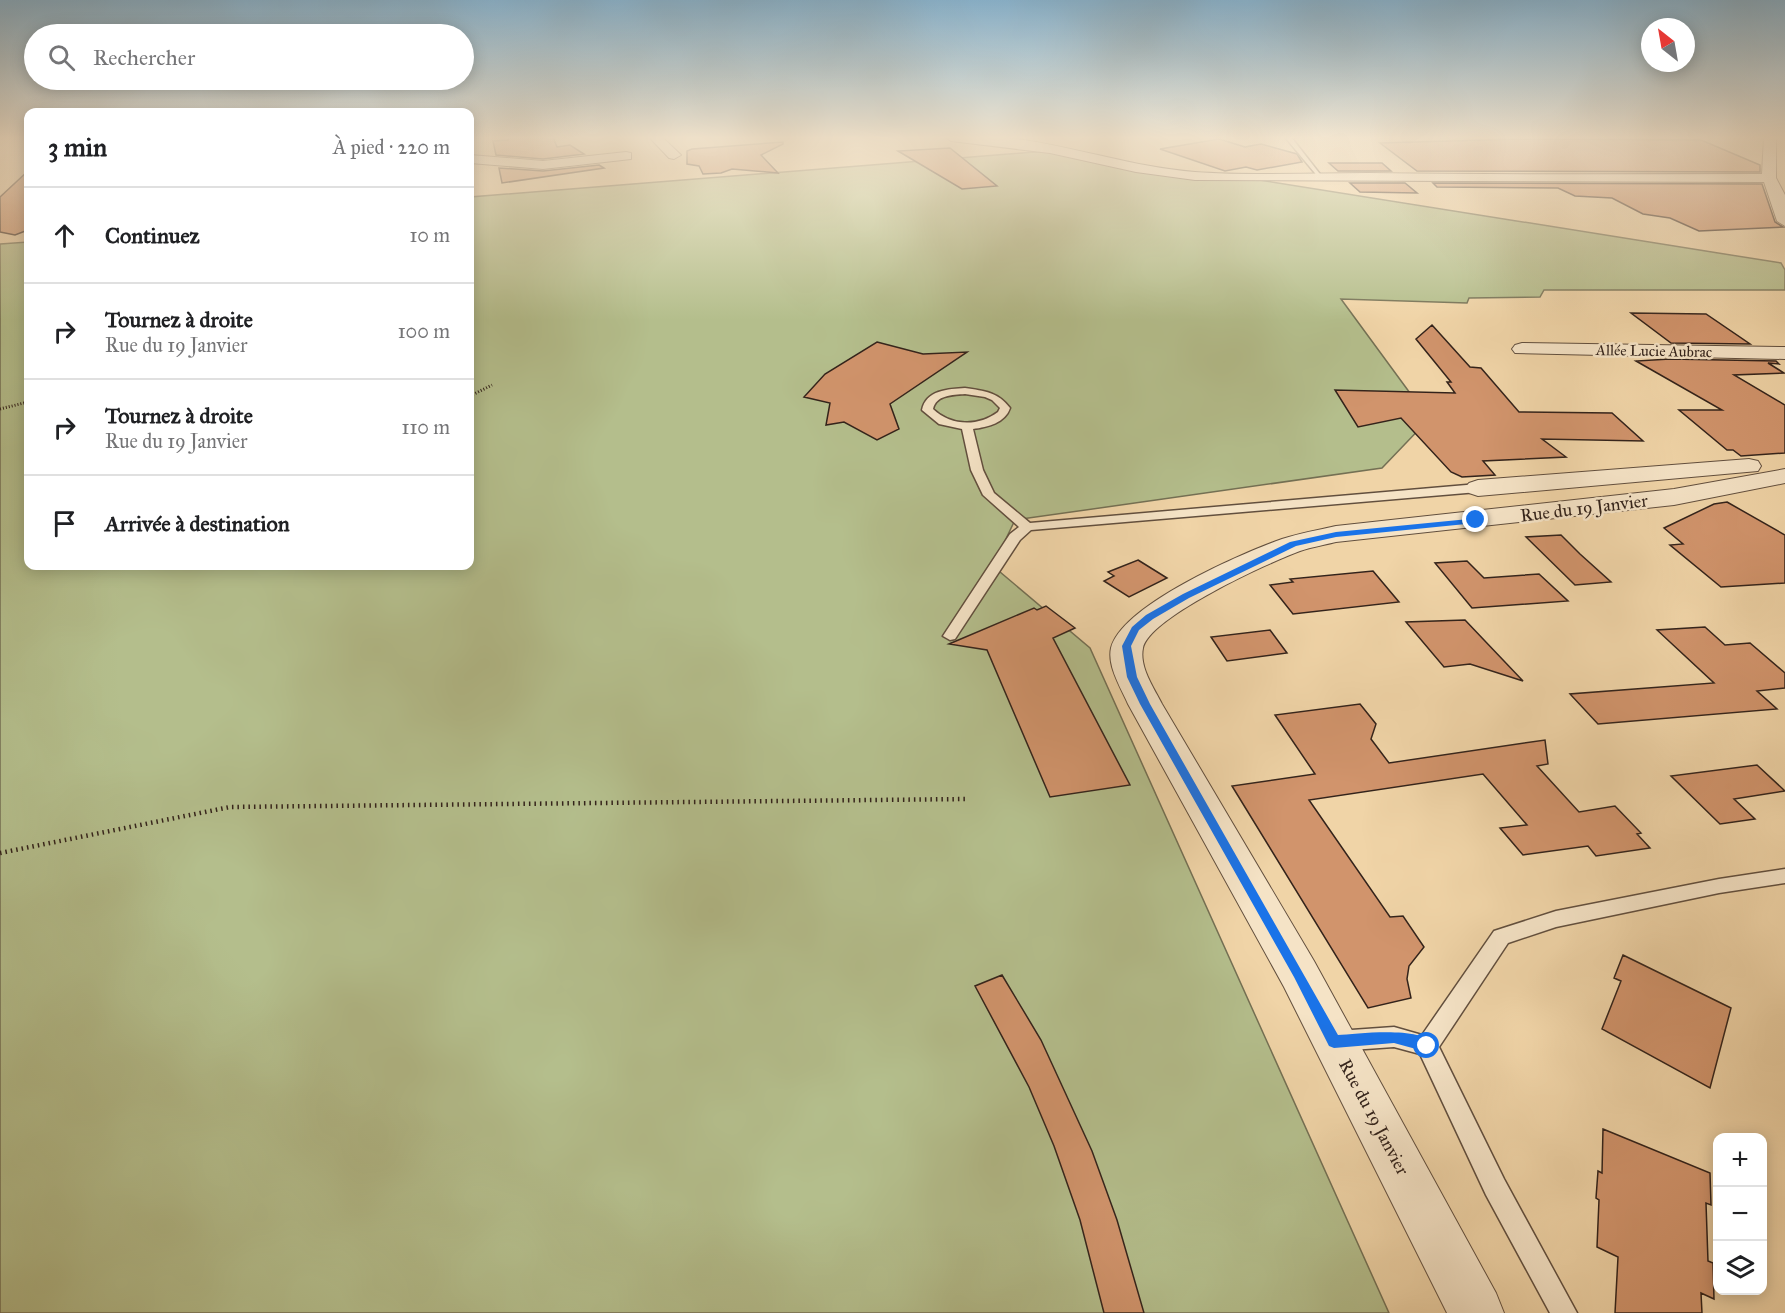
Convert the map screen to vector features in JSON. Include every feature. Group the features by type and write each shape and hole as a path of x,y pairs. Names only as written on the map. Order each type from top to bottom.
{"street":[{"path":"1782,198 1785,221"},
{"name":"Allée Lucie Aubrac","path":"1522,350 1785,353"},
{"path":"1478,488 1706,468 1785,467"},
{"path":"1706,468 1736,485"},
{"name":"Rue du 19 Janvier","path":"1476,1313 1334,1041 1132,677 1127,646 1136,629 1149,617 1186,596 1293,544 1336,534 1674,497 1785,476"}],"lane":[{"path":"965,391 987,394 1002,403 1003,414 998,418 967,425 941,421 927,410 927,404 940,395 965,391"},
{"path":"967,425 977,470 989,495 1027,527"},
{"path":"950,636 1015,537 1027,527 1049,523 1478,488"},
{"path":"1427,1046 1501,937 1556,919 1719,886 1785,876"},
{"path":"1334,1041 1394,1037 1427,1046 1495,1187 1564,1313"}],"path":[{"path":"474,394 492,385"},
{"path":"0,409 24,403"},
{"path":"0,853 230,807 966,799"}],"green space":[{"path":"474,198 1374,198 1781,263 1785,270 1785,290 1544,290 1540,297 1469,298 1467,303 1341,299 1429,419 1382,468 1015,520 993,566 1090,648 1389,1313 0,1313 0,244 24,242 24,570 474,570"}],"building":[{"path":"0,198 24,198 24,232 15,235 0,232"},
{"path":"1613,198 1767,198 1775,222 1783,227 1699,231 1670,218 1643,214"},
{"path":"1631,313 1706,314 1750,344 1671,343"},
{"path":"1432,325 1470,367 1481,368 1519,412 1612,413 1643,441 1542,439 1566,457 1483,461 1495,475 1462,477 1451,472 1401,418 1358,427 1335,390 1455,393 1447,382 1451,382 1416,339"},
{"path":"877,342 923,354 967,352 890,404 899,429 877,440 844,422 826,425 830,403 804,397 825,374"},
{"path":"1670,359 1776,361 1779,364 1768,363 1784,373 1734,375 1785,405 1785,453 1741,456 1733,450 1727,450 1679,410 1722,410 1636,361"},
{"path":"1727,502 1785,535 1785,583 1721,587 1670,545 1683,544 1664,528 1714,504"},
{"path":"1561,535 1611,582 1575,585 1526,537"},
{"path":"1138,560 1167,578 1129,597 1104,581 1114,576 1108,572"},
{"path":"1467,561 1484,578 1539,574 1568,601 1472,608 1435,563"},
{"path":"1373,571 1399,602 1293,614 1270,585 1293,582 1290,579"},
{"path":"1046,606 1075,628 1053,638 1130,785 1050,797 987,650 949,644 1034,608 1037,610"},
{"path":"1465,620 1523,681 1470,664 1444,667 1406,622"},
{"path":"1705,627 1725,645 1750,643 1785,673 1785,688 1757,691 1777,709 1598,724 1570,694 1714,683 1657,630"},
{"path":"1270,630 1287,653 1227,661 1211,637"},
{"path":"1360,704 1376,724 1371,739 1389,763 1545,740 1548,764 1537,766 1579,812 1615,806 1641,833 1637,834 1650,848 1596,856 1588,846 1523,855 1500,828 1527,825 1483,774 1309,800 1390,917 1403,916 1424,947 1409,966 1407,979 1411,998 1368,1008 1232,786 1315,774 1275,715"},
{"path":"1757,765 1785,791 1734,799 1755,819 1720,824 1671,776"},
{"path":"1623,955 1731,1008 1710,1088 1602,1029 1621,981 1614,978"},
{"path":"1002,975 1041,1040 1092,1151 1117,1220 1144,1313 1104,1313 1080,1220 1054,1146 1029,1087 975,986"},
{"path":"1603,1129 1710,1173 1711,1205 1706,1203 1708,1261 1713,1263 1714,1299 1701,1293 1702,1313 1615,1313 1618,1257 1597,1247 1598,1171 1602,1173"}],"route":[{"path":"1427,1046 1394,1037 1334,1041 1299,974 1145,704 1132,677 1127,646 1136,629 1149,617 1186,596 1293,544 1336,534 1476,520"}]}
